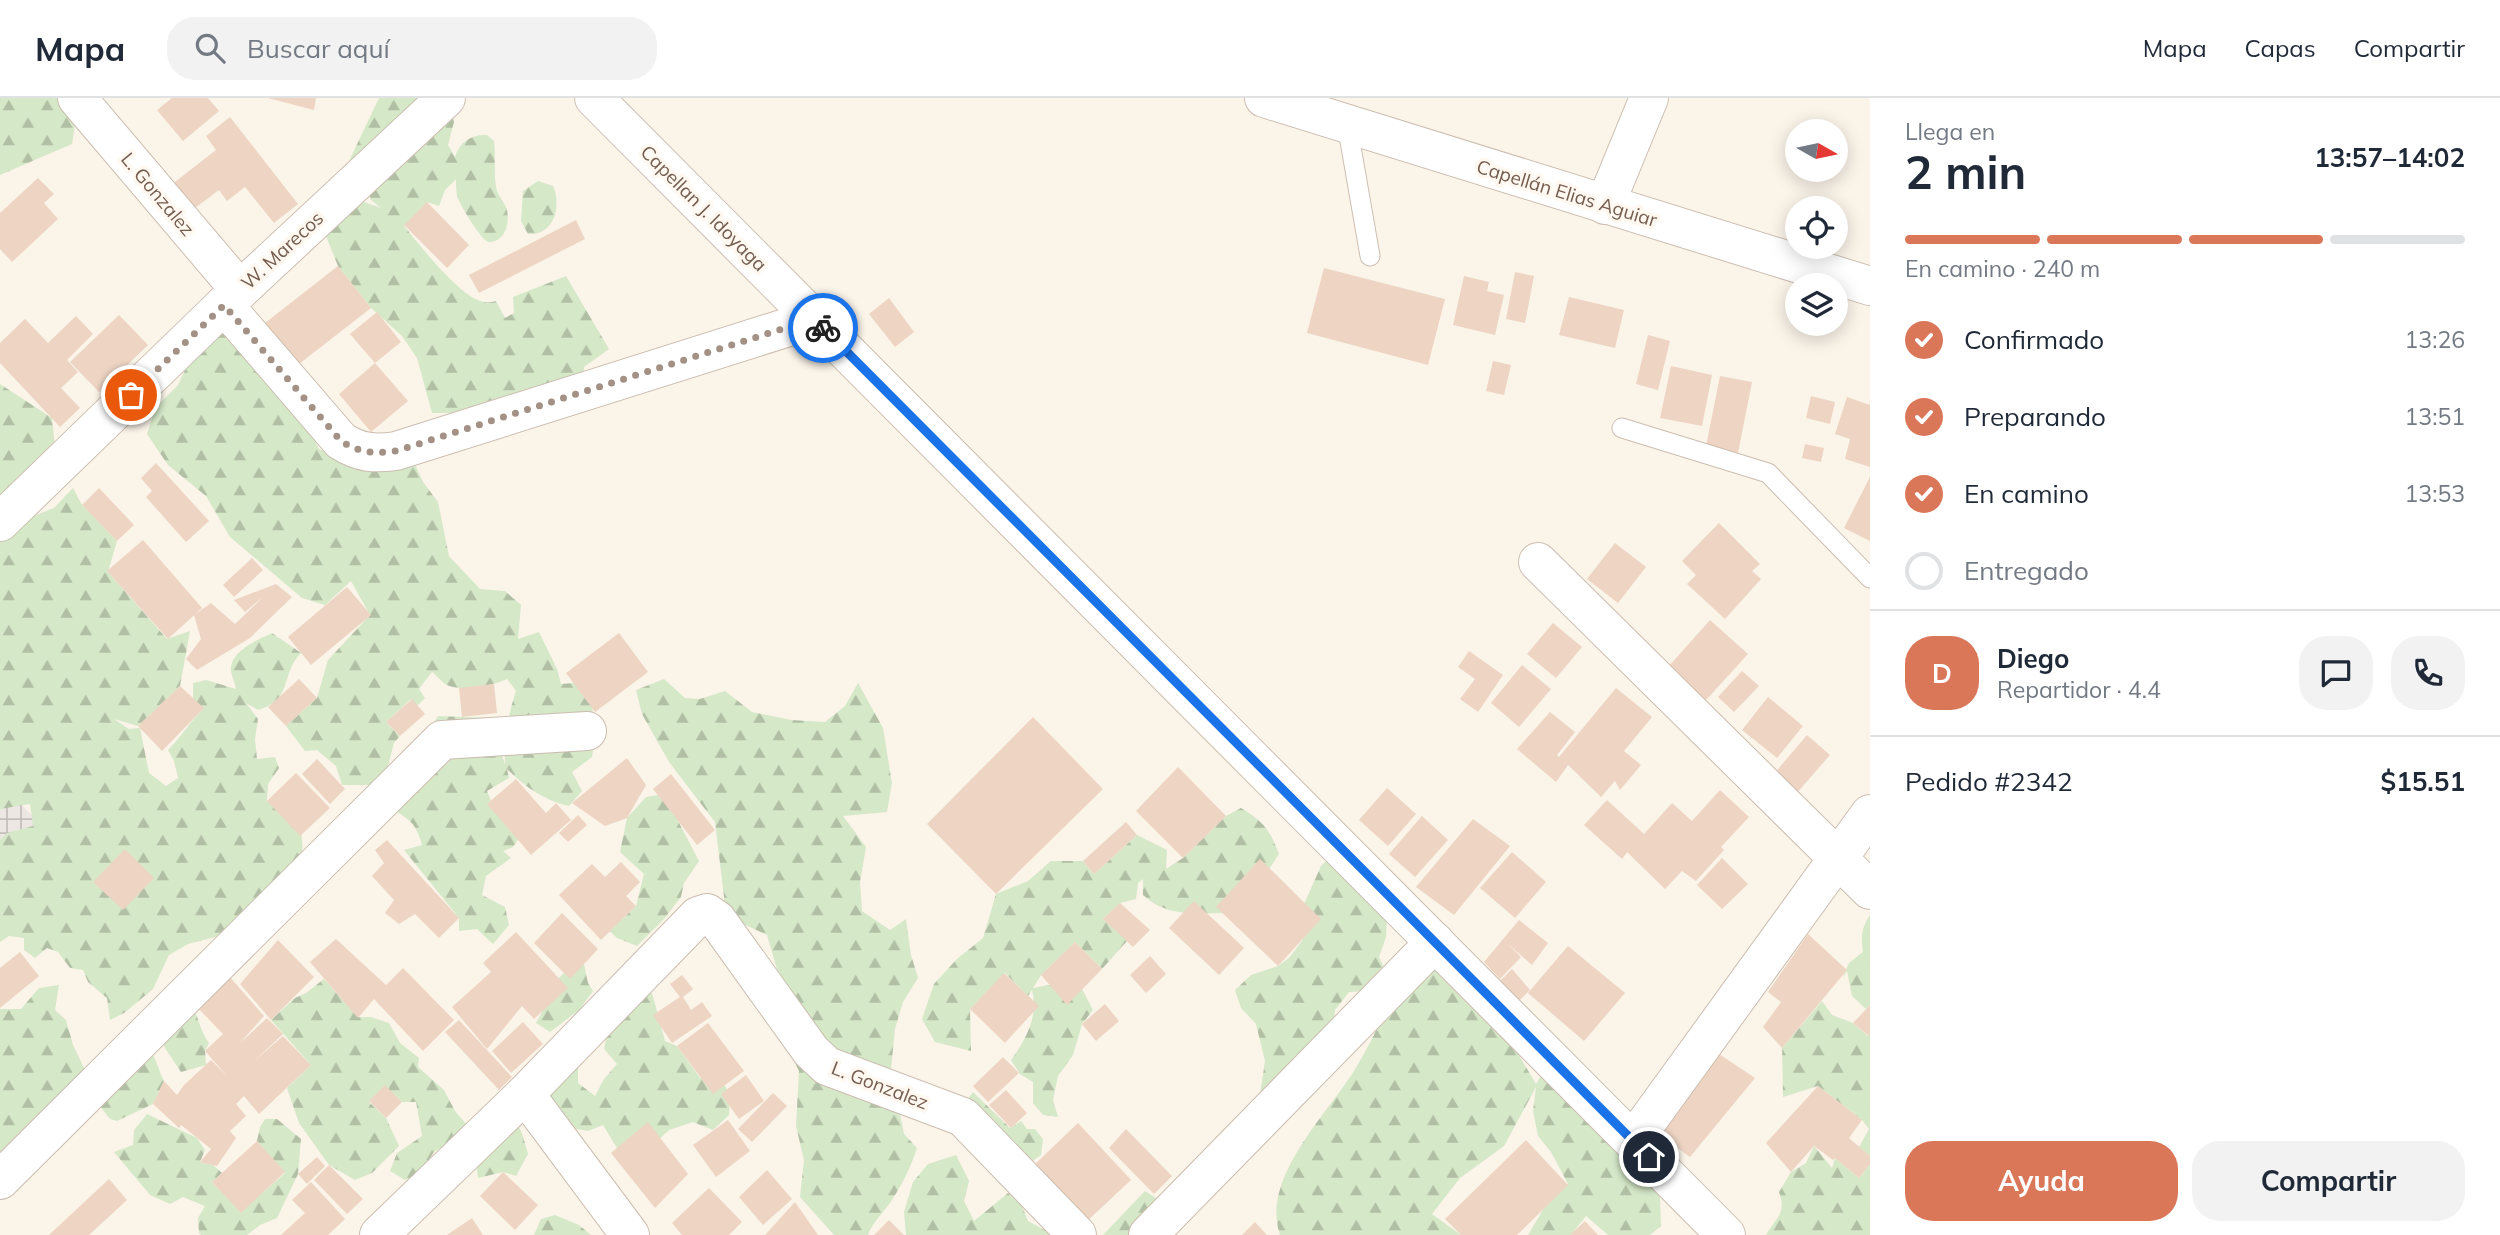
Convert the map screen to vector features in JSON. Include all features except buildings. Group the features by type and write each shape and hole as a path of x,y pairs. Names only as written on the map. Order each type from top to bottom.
{"street":[{"name":"L. Gonzalez","path":"77,98 341,441 357,451 375,454 396,451 814,319"},
{"name":"W. Marecos","path":"0,522 232,297 446,98"},
{"name":"Capellan J. Idoyaga","path":"594,98 1633,1141 1713,1231"},
{"name":"Capellán Elias Aguiar","path":"1264,98 1870,286"},
{"path":"1605,205 1649,98"},
{"path":"1538,562 1870,890"},
{"path":"0,1180 442,740 587,731"},
{"path":"1633,1141 1870,814"},
{"name":"L. Gonzalez","path":"525,1094 698,916 707,913 717,920 811,1051 827,1066 964,1117 1077,1235"},
{"path":"1148,1235 1435,942"},
{"path":"379,1235 525,1094 629,1235"}],"lane":[{"path":"1347,124 1370,256"},
{"path":"1622,428 1768,473 1870,578"}],"shaded area":[{"path":"0,782 41,825 0,875"}],"green space":[{"path":"0,98 79,98 72,144 0,175"},
{"path":"379,98 456,98 448,145 455,157 463,143 471,138 487,135 494,141 496,185 508,216 505,232 498,240 488,242 470,220 459,200 456,179 445,190 439,206 427,202 404,226 452,281 474,298 486,302 496,301 505,318 514,313 513,297 566,276 609,349 584,367 583,384 457,413 432,413 417,358 402,336 371,308 338,266 326,236 340,217 364,202 381,208 371,200 362,176 350,159"},
{"path":"538,181 553,186 556,211 550,225 544,230 528,234 521,221 523,191"},
{"path":"220,332 240,344 305,421 319,449 350,461 413,460 423,482 438,502 449,556 480,589 505,591 521,605 518,639 539,632 557,669 561,684 574,683 588,690 594,723 592,757 572,772 582,791 569,806 535,792 507,769 509,778 487,791 491,801 522,834 513,847 503,851 511,858 486,876 482,895 505,907 509,925 493,944 477,929 459,931 459,918 404,850 422,845 417,831 407,819 389,808 434,766 449,763 429,730 438,716 488,718 505,764 507,727 516,691 507,679 476,688 452,687 432,672 419,689 425,698 417,706 411,699 386,722 400,736 394,743 388,766 371,785 342,785 336,766 317,750 305,751 286,726 317,698 328,660 370,615 351,581 325,605 302,598 230,537 206,496 168,465 147,434 155,408 178,385 197,344"},
{"path":"0,384 52,418 57,467 26,519 54,508 73,488 82,505 117,541 108,572 167,639 190,631 180,686 138,726 114,719 129,729 140,728 149,773 166,786 178,778 168,750 203,709 193,699 193,683 206,680 236,689 231,671 234,658 245,648 272,633 301,653 290,669 282,693 277,699 258,710 246,703 258,719 255,739 257,759 275,757 279,768 268,784 267,801 301,826 303,855 241,920 215,937 188,944 169,955 153,989 124,1013 110,1020 107,998 88,982 83,970 70,968 58,952 47,948 35,958 24,950 24,938 9,936 0,942 0,840 7,833 33,826 30,804 0,809"},
{"path":"664,679 685,698 700,699 725,691 752,712 791,720 825,722 845,706 858,683 883,728 892,783 887,812 843,816 866,847 860,882 862,911 890,930 906,919 911,955 918,978 903,1002 895,1029 891,1069 904,1134 917,1148 898,1190 868,1235 834,1235 800,1197 804,1160 796,1126 799,1071 785,1044 781,983 767,935 741,923 725,905 715,822 669,762 642,714 636,690"},
{"path":"664,794 699,861 684,883 681,897 637,946 617,938 610,931 636,906 644,874 620,852 627,818 646,797"},
{"path":"1241,808 1265,827 1279,854 1267,872 1224,913 1191,913 1161,907 1143,895 1143,879 1138,883 1136,899 1120,903 1103,919 1127,941 1102,969 1075,942 1041,975 1033,988 1049,985 1082,989 1093,1010 1082,1024 1073,1055 1058,1076 1053,1100 1058,1117 1043,1115 1033,1103 1033,1082 1020,1074 1011,1060 1030,1027 1034,1000 1032,990 1028,996 1005,973 970,1009 971,1051 935,1042 922,1019 934,984 957,959 983,938 996,894 1028,881 1051,861 1083,861 1094,874 1137,835 1167,850 1166,869 1183,858 1226,816"},
{"path":"1340,847 1387,914 1386,937 1379,957 1386,972 1366,991 1349,992 1335,1010 1333,1035 1258,1108 1265,1061 1256,1024 1241,1008 1235,990 1251,975 1278,966 1289,958 1302,941 1315,914 1300,913 1321,866"},
{"path":"1870,915 1870,1005 1866,1009 1852,996 1847,971 1842,979 1849,963 1863,952 1862,933"},
{"path":"1461,958 1536,1084 1546,1068 1660,1196 1661,1226 1650,1235 1608,1235 1586,1216 1571,1235 1528,1235 1544,1208 1568,1184 1551,1152 1538,1136 1533,1111 1536,1087 1504,1146 1460,1178 1432,1214 1461,1235 1280,1235 1276,1213 1288,1168 1315,1124 1357,1066 1407,971"},
{"path":"584,964 588,983 593,991 579,1010 550,1032 536,1023 542,1012 542,994 564,973"},
{"path":"324,979 358,1017 371,1017 389,1023 400,1043 419,1058 418,1067 444,1090 455,1111 467,1125 515,1119 528,1154 516,1176 503,1172 478,1178 475,1155 450,1142 434,1152 419,1174 405,1180 390,1171 397,1153 422,1136 416,1102 402,1102 385,1086 369,1102 386,1118 399,1146 372,1173 355,1180 329,1165 299,1123 287,1088 311,1065 271,1020 295,998"},
{"path":"59,985 55,1010 66,1020 73,1045 85,1070 0,1162 0,1009 21,1009 39,988"},
{"path":"630,992 652,993 665,1041 677,1046 700,1078 719,1076 730,1094 729,1115 713,1130 693,1122 669,1130 653,1145 620,1153 603,1125 588,1131 567,1127 548,1095 578,1058 578,1083 595,1096 604,1079 617,1064 604,1049 607,1034"},
{"path":"1822,1001 1832,1015 1853,1023 1868,1036 1870,1034 1870,1156 1859,1147 1869,1129 1862,1120 1818,1086 1783,1097 1782,1048"},
{"path":"192,1005 209,1043 205,1051 206,1065 181,1072 165,1048 159,1032"},
{"path":"148,1048 164,1081 153,1104 117,1121 110,1119 99,1105"},
{"path":"973,1092 1010,1128 1021,1121 1027,1129 1035,1129 1043,1139 1041,1155 1027,1165 965,1103"},
{"path":"147,1114 197,1138 205,1150 200,1162 213,1165 222,1173 212,1182 241,1212 285,1173 257,1141 265,1119 277,1119 301,1139 298,1174 277,1218 260,1225 247,1235 201,1235 198,1218 205,1206 183,1197 170,1204 150,1195 114,1152 133,1145 134,1130"},
{"path":"1814,1146 1832,1168 1835,1158 1859,1178 1870,1164 1870,1235 1766,1235 1781,1210 1779,1192 1791,1172 1806,1163"},
{"path":"956,1155 969,1181 964,1201 974,1221 1008,1193 1022,1206 1028,1221 1054,1235 906,1235 904,1212 913,1182 928,1164"},
{"path":"1145,1191 1162,1202 1130,1235 1103,1235"},
{"path":"555,1215 579,1225 591,1235 534,1235 541,1219"}],"way so far":[{"path":"131,395 224,305 341,441 357,451 375,454 396,451 814,319 823,328"}],"route":[{"path":"823,328 1649,1157"}]}
